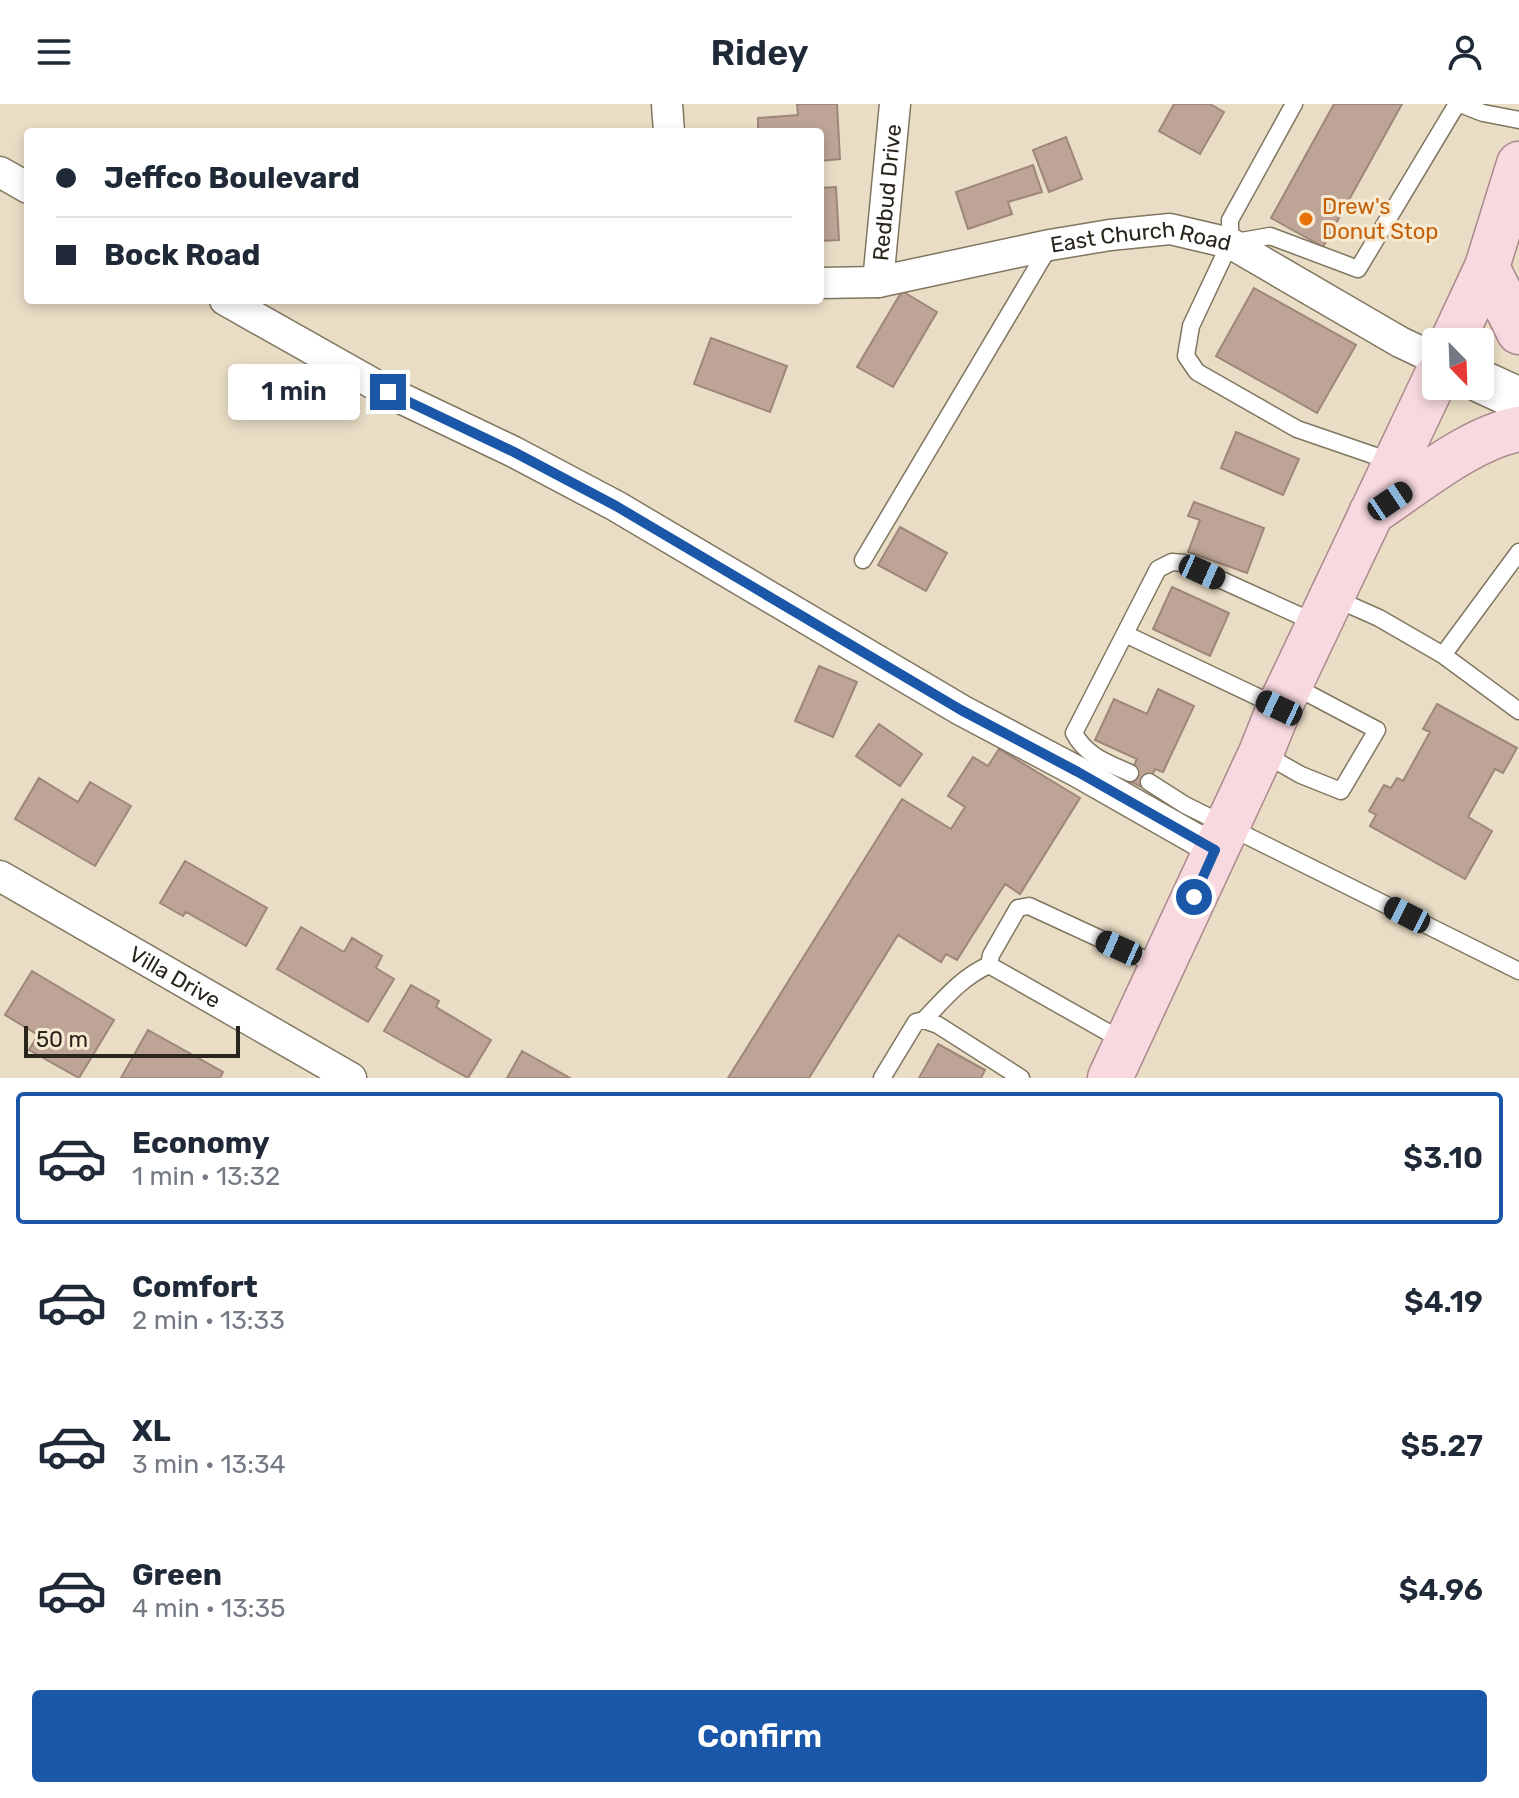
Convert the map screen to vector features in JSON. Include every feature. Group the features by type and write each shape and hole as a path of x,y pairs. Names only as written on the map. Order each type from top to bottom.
{"main road":[{"path":"1459,328 1487,267 1519,164"},
{"path":"1487,267 1519,332"},
{"path":"1494,387 1519,399"},
{"path":"1118,1060 1369,514 1425,400"},
{"path":"1369,514 1474,444 1519,429"}],"street":[{"path":"667,104 669,128"},
{"name":"Redbud Drive","path":"878,282 895,104"},
{"path":"0,172 24,186"},
{"name":"East Church Road","path":"824,283 878,282 1050,245 1170,229 1230,243 1422,352"},
{"path":"232,304 388,392 514,452 616,506 961,710 1078,772 1221,838"},
{"name":"Villa Drive","path":"0,876 351,1078"}],"lane":[{"path":"1294,104 1230,220 1230,243 1191,326 1186,356 1197,372 1297,429 1394,463"},
{"path":"1230,243 1270,236 1358,269 1458,104 1519,120"},
{"path":"863,560 1050,245"},
{"path":"1443,655 1519,552"},
{"path":"1130,773 1097,759 1079,743 1074,733 1158,569 1172,562 1184,563 1327,611 1379,618 1443,655 1519,711"},
{"path":"1125,634 1377,730 1341,791 1301,775 1261,753"},
{"path":"1149,782 1185,805 1221,838 1519,971"},
{"path":"989,965 991,955 1018,908 1029,906 1161,967"},
{"path":"882,1078 916,1022 924,1020 974,971 989,965"},
{"path":"989,965 1118,1060"},
{"path":"924,1020 938,1025 1021,1078"}],"building":[{"path":"797,104 837,104 840,159 824,161 824,128 758,128 758,118 798,115"},
{"path":"1174,104 1210,104 1224,112 1200,154 1159,131"},
{"path":"1334,104 1402,104 1323,247 1271,218"},
{"path":"1066,137 1082,179 1049,192 1033,150"},
{"path":"1033,165 1042,192 1008,202 1012,214 968,229 956,192"},
{"path":"836,187 839,240 824,241 824,188"},
{"path":"1254,288 1356,345 1317,413 1216,356"},
{"path":"902,291 937,312 893,387 857,367"},
{"path":"711,338 787,366 770,412 694,384"},
{"path":"1236,432 1299,459 1283,495 1221,468"},
{"path":"1194,502 1264,528 1247,573 1188,552 1200,520 1188,516"},
{"path":"900,527 947,553 926,591 878,565"},
{"path":"1172,587 1229,613 1210,656 1153,629"},
{"path":"819,666 857,682 833,737 795,721"},
{"path":"1158,689 1194,706 1163,772 1155,769 1146,789 1127,780 1137,759 1095,740 1114,699 1147,714"},
{"path":"1437,704 1517,748 1503,773 1495,769 1468,817 1492,831 1465,879 1370,826 1376,815 1369,811 1384,785 1391,788 1397,778 1403,781 1430,732 1423,729"},
{"path":"879,724 922,754 900,786 856,756"},
{"path":"999,749 1080,798 1020,894 1005,884 957,960 946,954 941,962 898,935 809,1078 728,1078 902,799 951,829 965,807 948,796 973,757 988,766"},
{"path":"39,778 78,802 90,782 131,806 95,866 15,819"},
{"path":"185,861 267,908 246,946 186,912 183,916 160,903"},
{"path":"301,927 344,952 352,938 382,956 376,968 394,979 368,1022 277,969"},
{"path":"32,971 114,1020 79,1078 29,1050 38,1035 5,1015"},
{"path":"411,985 439,1001 436,1007 491,1040 468,1078 384,1031"},
{"path":"148,1030 223,1072 220,1078 121,1078"},
{"path":"938,1044 985,1070 981,1078 919,1078"},
{"path":"522,1051 570,1078 507,1078"}],"place":[{"name":"Drew's Donut Stop","path":"1306,219"}],"route":[{"path":"388,392 514,452 616,506 961,710 1215,850 1194,897"}]}
